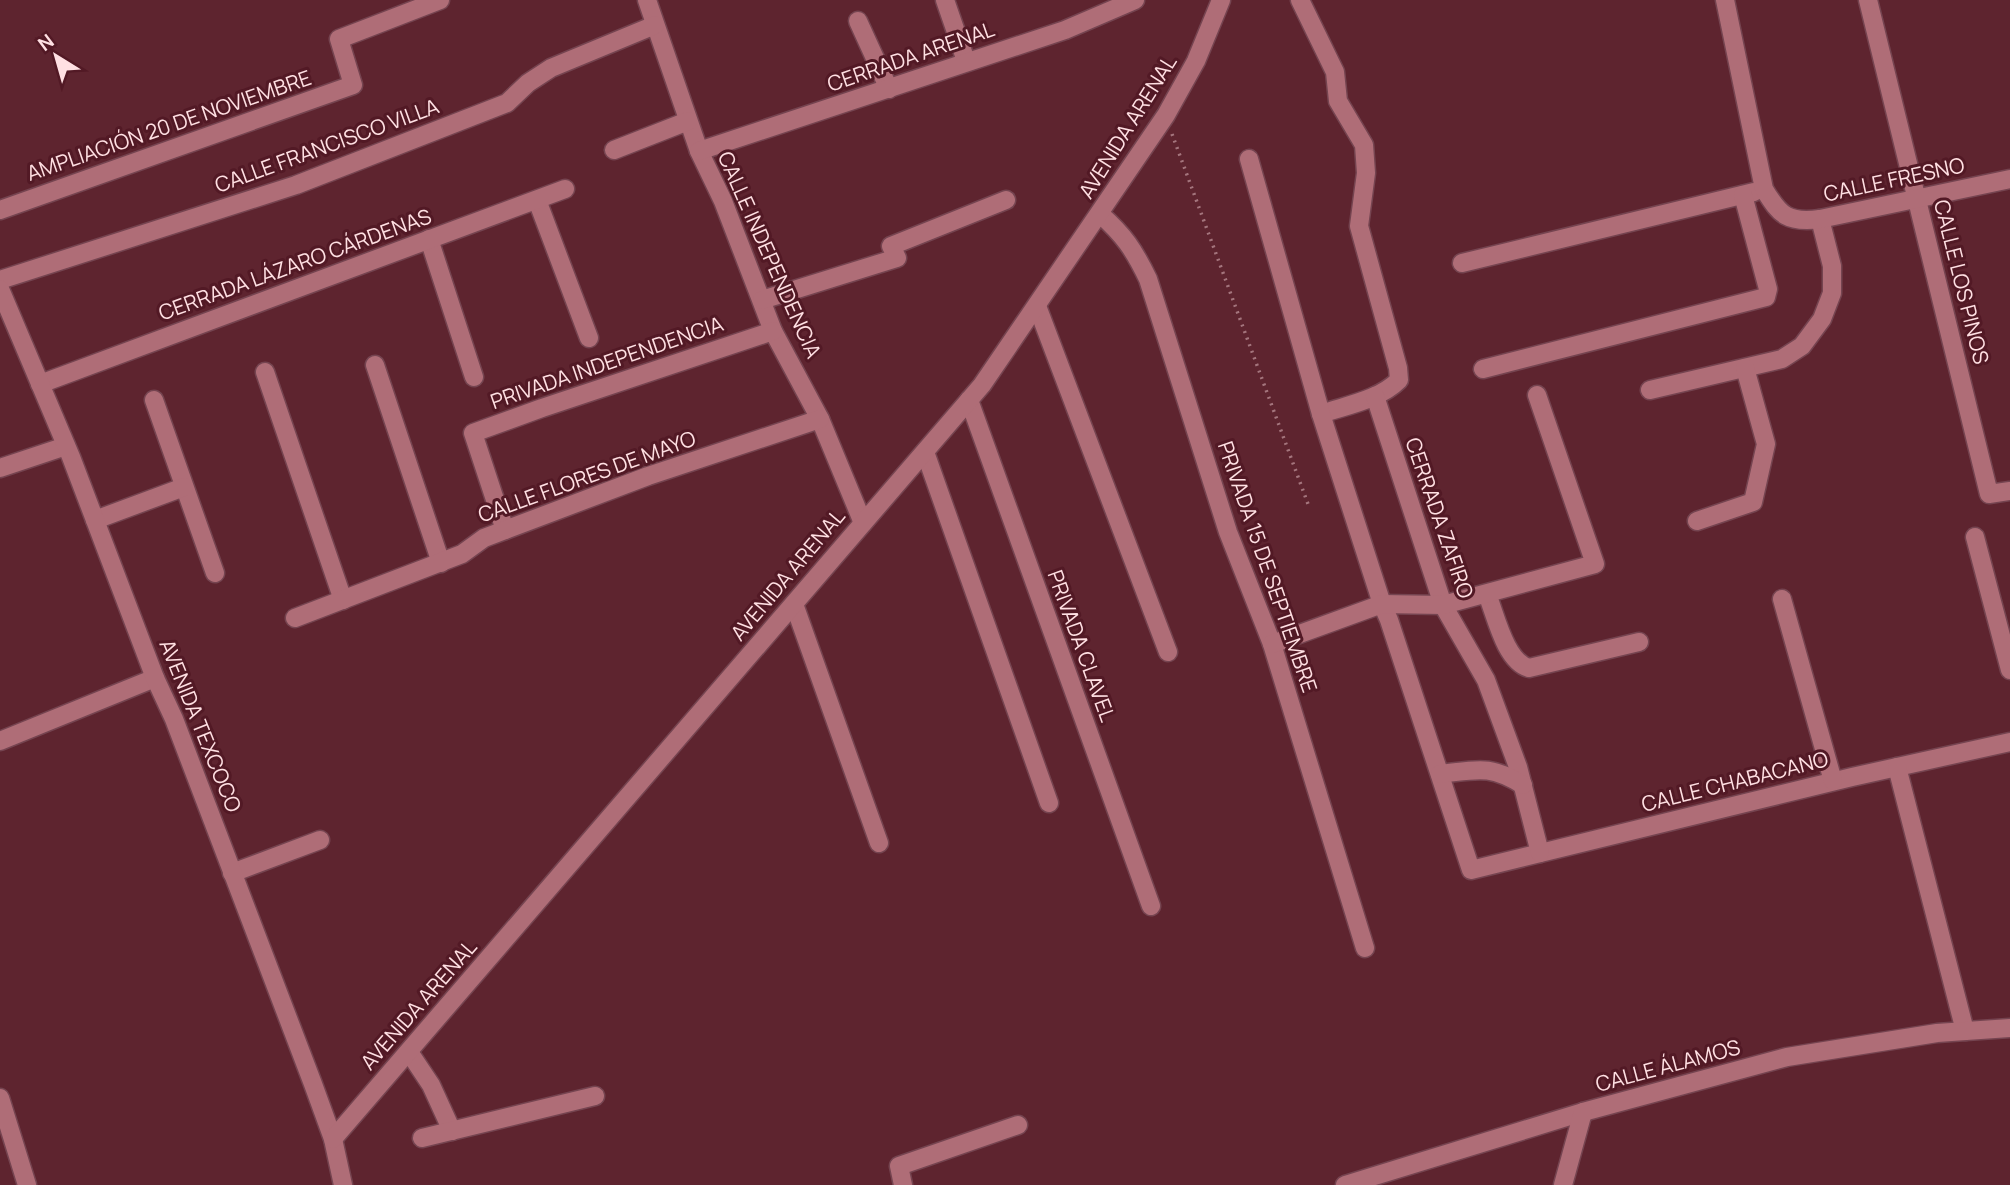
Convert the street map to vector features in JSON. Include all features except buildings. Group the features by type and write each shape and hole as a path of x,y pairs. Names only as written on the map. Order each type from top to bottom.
{"street":[{"name":"AMPLIACIÓN 20 DE NOVIEMBRE","path":"0,210 354,85 339,39 440,0"},
{"name":"CALLE INDEPENDENCIA","path":"647,0 699,152 723,201 773,331 820,419 863,523"},
{"path":"945,0 966,61"},
{"name":"CERRADA ARENAL","path":"699,152 1065,30 1135,0"},
{"name":"AVENIDA ARENAL","path":"333,1139 982,385 1166,115 1196,61 1221,0"},
{"path":"1300,0 1335,72 1338,100 1364,145 1366,173 1359,226 1399,380 1391,388 1374,396 1321,414"},
{"path":"1462,263 1765,189 1725,0"},
{"name":"CALLE LOS PINOS","path":"1868,0 1989,494 2010,491"},
{"path":"858,21 889,89"},
{"name":"CALLE FRANCISCO VILLA","path":"0,280 296,185 506,103 528,83 551,68 655,25"},
{"path":"614,150 688,121"},
{"path":"1249,159 1321,414 1381,604 1389,620 1440,774 1491,770 1504,773 1523,785"},
{"name":"CALLE FRESNO","path":"1765,189 1776,208 1788,218 1801,222 2010,179"},
{"name":"CERRADA LÁZARO CÁRDENAS","path":"40,384 565,189"},
{"path":"1483,369 1766,297 1768,289 1743,195"},
{"path":"537,200 589,338"},
{"path":"762,300 897,258 891,246 1006,200"},
{"name":"PRIVADA 15 DE SEPTIEMBRE","path":"1100,214 1124,235 1148,279 1228,532 1272,644 1365,948"},
{"path":"1650,390 1782,359 1802,346 1822,319 1832,293 1832,266 1820,219"},
{"path":"429,239 474,377"},
{"name":"AVENIDA TEXCOCO","path":"0,289 66,446 155,678 174,719 333,1139 343,1185"},
{"path":"1037,306 1168,652"},
{"name":"PRIVADA INDEPENDENCIA","path":"505,530 473,433 773,331"},
{"path":"375,365 441,563"},
{"path":"1697,521 1753,502 1766,444 1745,368"},
{"path":"265,372 343,600"},
{"path":"1272,644 1381,604 1443,605 1595,564 1536,395"},
{"name":"CERRADA ZAFIRO","path":"1374,396 1443,605 1486,680 1518,767 1540,853"},
{"path":"154,400 215,572"},
{"name":"PRIVADA CLAVEL","path":"969,400 1151,906"},
{"name":"CALLE FLORES DE MAYO","path":"295,618 441,563 462,554 484,538 505,530 648,476 820,419"},
{"path":"0,468 66,446"},
{"path":"925,452 1049,803"},
{"path":"95,520 184,486"},
{"path":"1975,537 2010,670"},
{"path":"1487,594 1511,656 1520,666 1529,668 1639,642"},
{"path":"1782,599 1833,781"},
{"path":"794,604 879,843"},
{"path":"0,741 155,678"},
{"name":"CALLE CHABACANO","path":"1440,774 1471,870 1833,781 2010,741"},
{"path":"1897,767 1965,1031"},
{"path":"232,873 320,840"},
{"name":"CALLE ÁLAMOS","path":"1345,1185 1583,1112 1787,1057 1937,1033 2010,1028"},
{"path":"409,1052 431,1085 452,1131"},
{"path":"422,1139 595,1096"},
{"path":"0,1098 27,1185"},
{"path":"1563,1185 1583,1112"},
{"path":"903,1185 899,1167 1018,1125"}],"path":[{"path":"1166,115 1308,504"}]}
